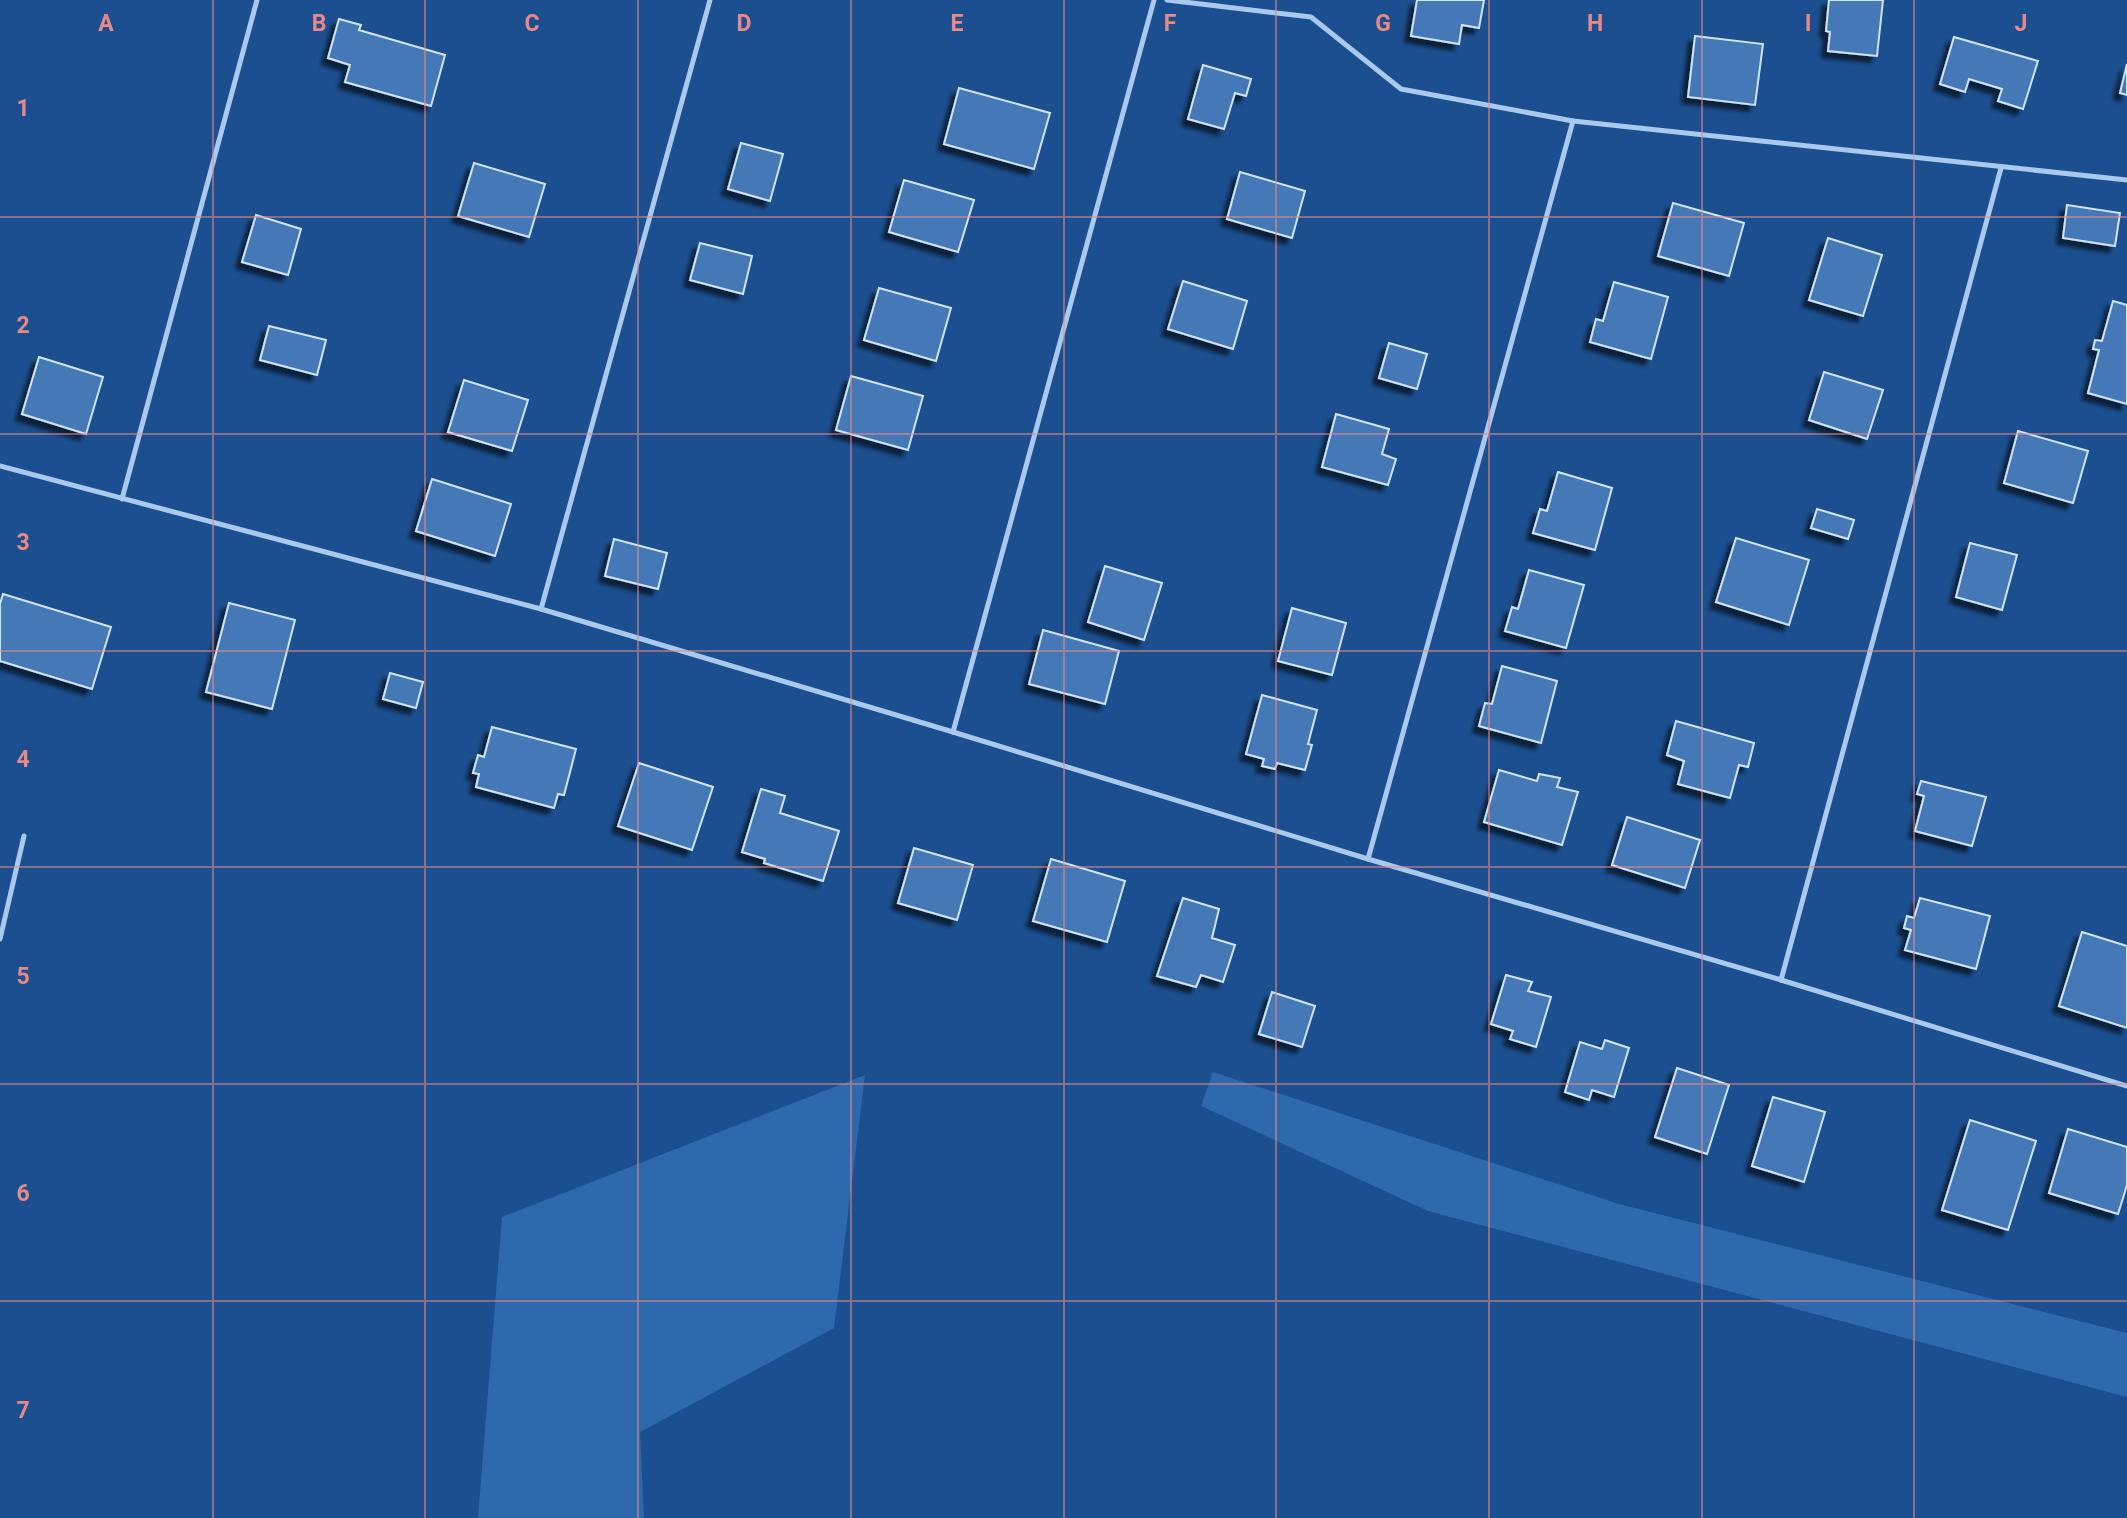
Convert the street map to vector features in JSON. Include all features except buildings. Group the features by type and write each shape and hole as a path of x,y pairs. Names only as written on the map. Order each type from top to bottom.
{"lane":[{"path":"122,499 257,0"},
{"path":"541,609 710,0"},
{"path":"953,732 1154,0"},
{"path":"1167,0 1311,17 1401,89 1573,121 2127,180"},
{"path":"1368,859 1573,121"},
{"path":"1781,980 2001,167"},
{"path":"0,466 541,609 2127,1086"},
{"path":"0,939 24,836"}],"shaded area":[{"path":"1213,1072 1619,1204 2127,1333 2127,1397 1428,1211 1201,1106"},
{"path":"865,1075 834,1328 640,1432 644,1518 478,1518 502,1217"}]}
